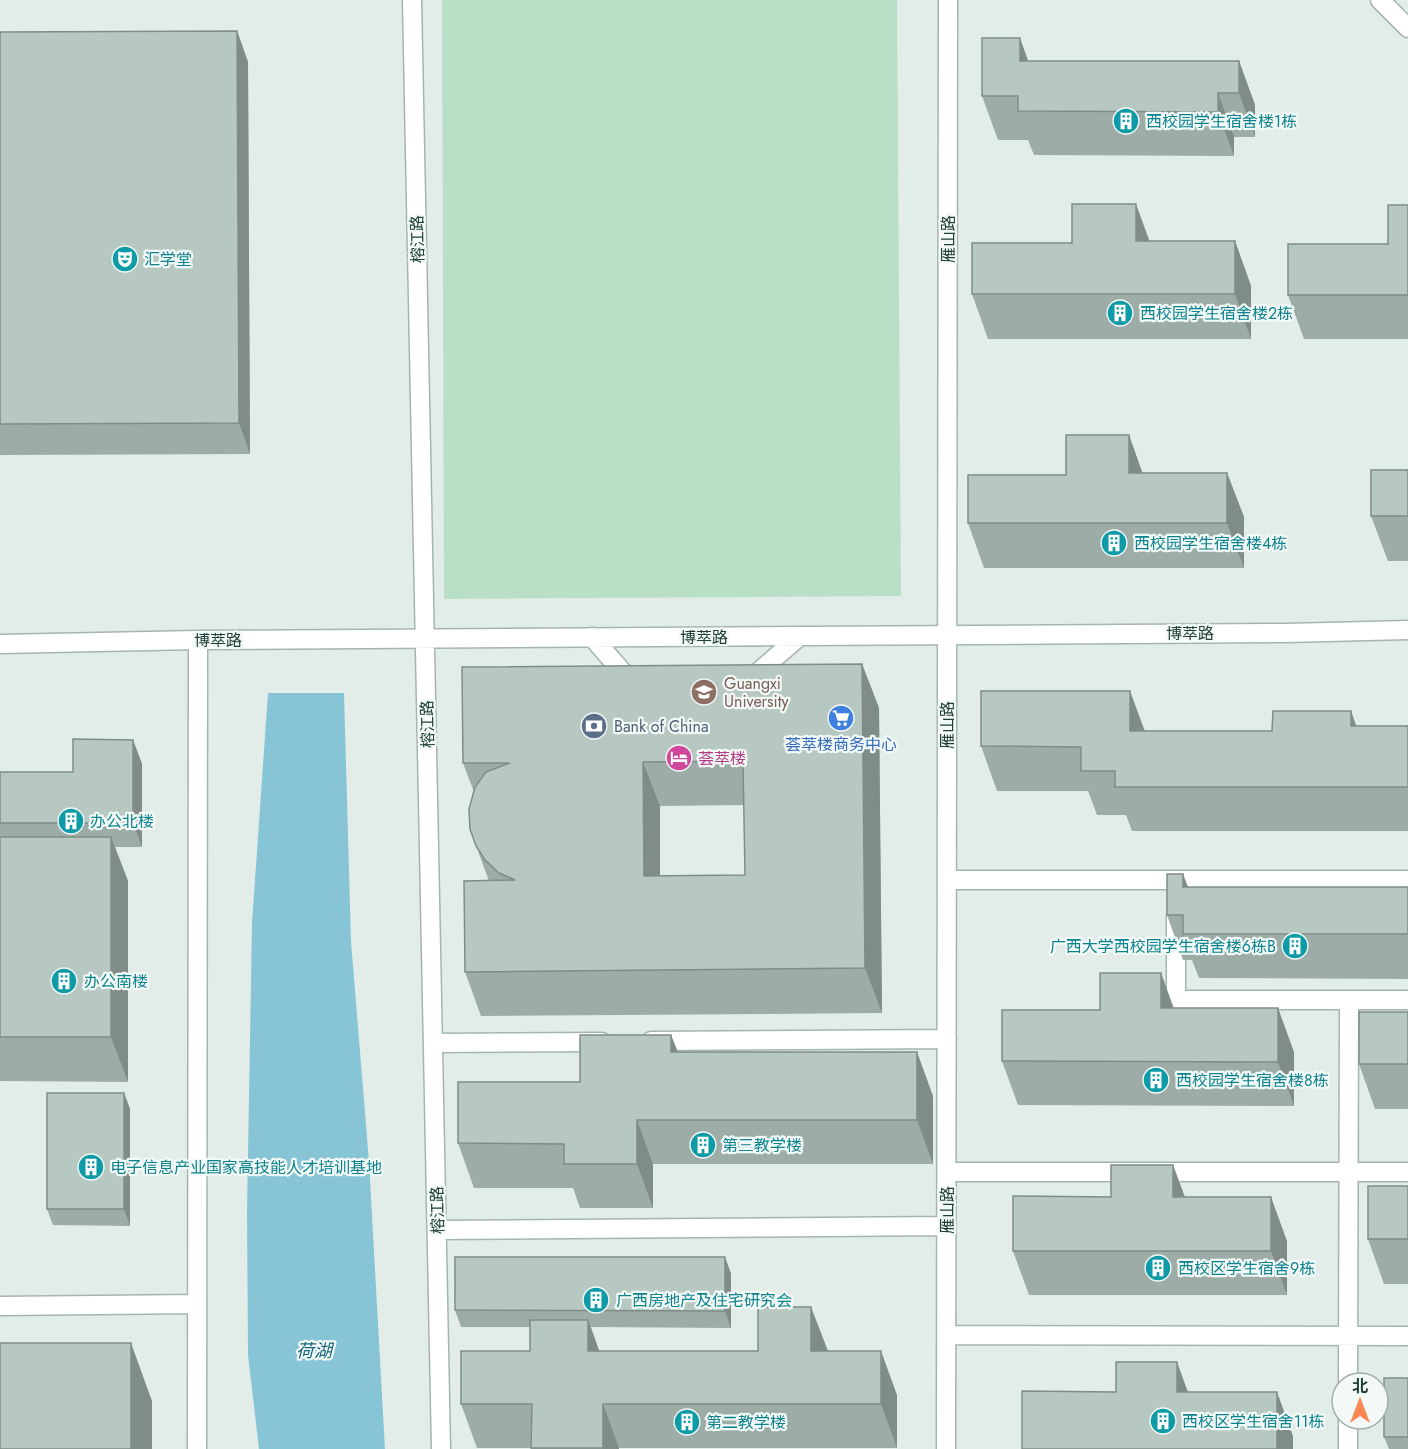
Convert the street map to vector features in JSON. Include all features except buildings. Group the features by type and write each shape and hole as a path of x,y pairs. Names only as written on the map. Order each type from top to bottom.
{"street":[{"name":"榕江路","path":"412,0 441,1449"},
{"name":"雁山路","path":"946,1449 948,0"},
{"path":"1380,0 1408,28"},
{"name":"博萃路","path":"0,644 198,640 1286,633 1408,630"},
{"path":"732,675 755,675 800,636"},
{"path":"592,638 626,676 649,676"},
{"path":"197,1449 198,640"},
{"path":"947,880 1408,880"},
{"path":"1176,880 1176,1000 1408,1000"},
{"path":"1348,1371 1349,1000"},
{"path":"433,1043 947,1039"},
{"path":"947,1172 1408,1172"},
{"path":"437,1230 946,1226"},
{"path":"0,1306 197,1304"},
{"path":"946,1335 1408,1336"},
{"path":"1348,1431 1348,1449"}],"green space":[{"path":"442,0 897,0 901,596 444,599"}],"water":[{"name":"荷湖","path":"268,693 344,693 351,941 369,1162 385,1449 259,1449 248,1355 247,1212 252,923"}],"place":[{"name":"西校园学生宿舍楼1栋","path":"1126,121"},
{"name":"汇学堂","path":"125,259"},
{"name":"西校园学生宿舍楼2栋","path":"1120,313"},
{"name":"西校园学生宿舍楼4栋","path":"1114,543"},
{"name":"Guangxi University","path":"704,692"},
{"name":"荟萃楼商务中心","path":"841,718"},
{"name":"Bank of China","path":"594,726"},
{"name":"荟萃楼","path":"679,758"},
{"name":"办公北楼","path":"71,821"},
{"name":"广西大学西校园学生宿舍楼6栋B","path":"1295,946"},
{"name":"办公南楼","path":"64,981"},
{"name":"西校园学生宿舍楼8栋","path":"1156,1080"},
{"name":"第三教学楼","path":"703,1145"},
{"name":"电子信息产业国家高技能人才培训基地","path":"91,1167"},
{"name":"西校区学生宿舍9栋","path":"1158,1268"},
{"name":"广西房地产及住宅研究会","path":"596,1300"},
{"name":"西校区学生宿舍11栋","path":"1163,1421"},
{"name":"第二教学楼","path":"687,1422"}]}
